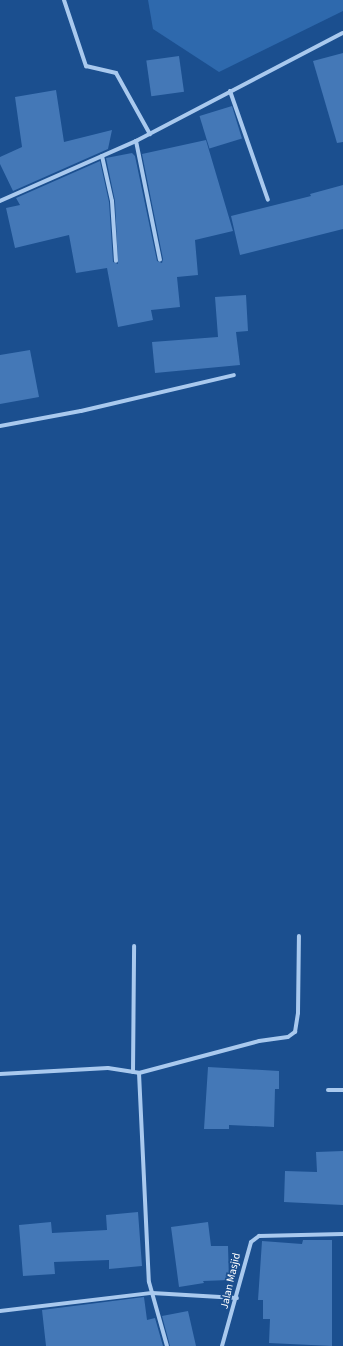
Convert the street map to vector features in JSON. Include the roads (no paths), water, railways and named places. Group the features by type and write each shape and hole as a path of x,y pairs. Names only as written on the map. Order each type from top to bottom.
{"street":[{"path":"64,0 86,66 116,73 150,134"},
{"path":"0,201 136,141 343,33"},
{"path":"230,92 268,200"},
{"path":"136,141 160,260"},
{"path":"102,156 112,201 116,261"},
{"path":"0,426 234,376"},
{"path":"0,1074 108,1068 139,1073 259,1041 288,1037 295,1032 299,936"},
{"path":"133,1072 134,946"},
{"path":"139,1073 149,1282 167,1346"},
{"path":"328,1090 343,1090"},
{"name":"Jalan Masjid","path":"222,1346 237,1298 247,1251 251,1242 259,1236 343,1234"},
{"path":"0,1310 152,1292 237,1298"}]}
